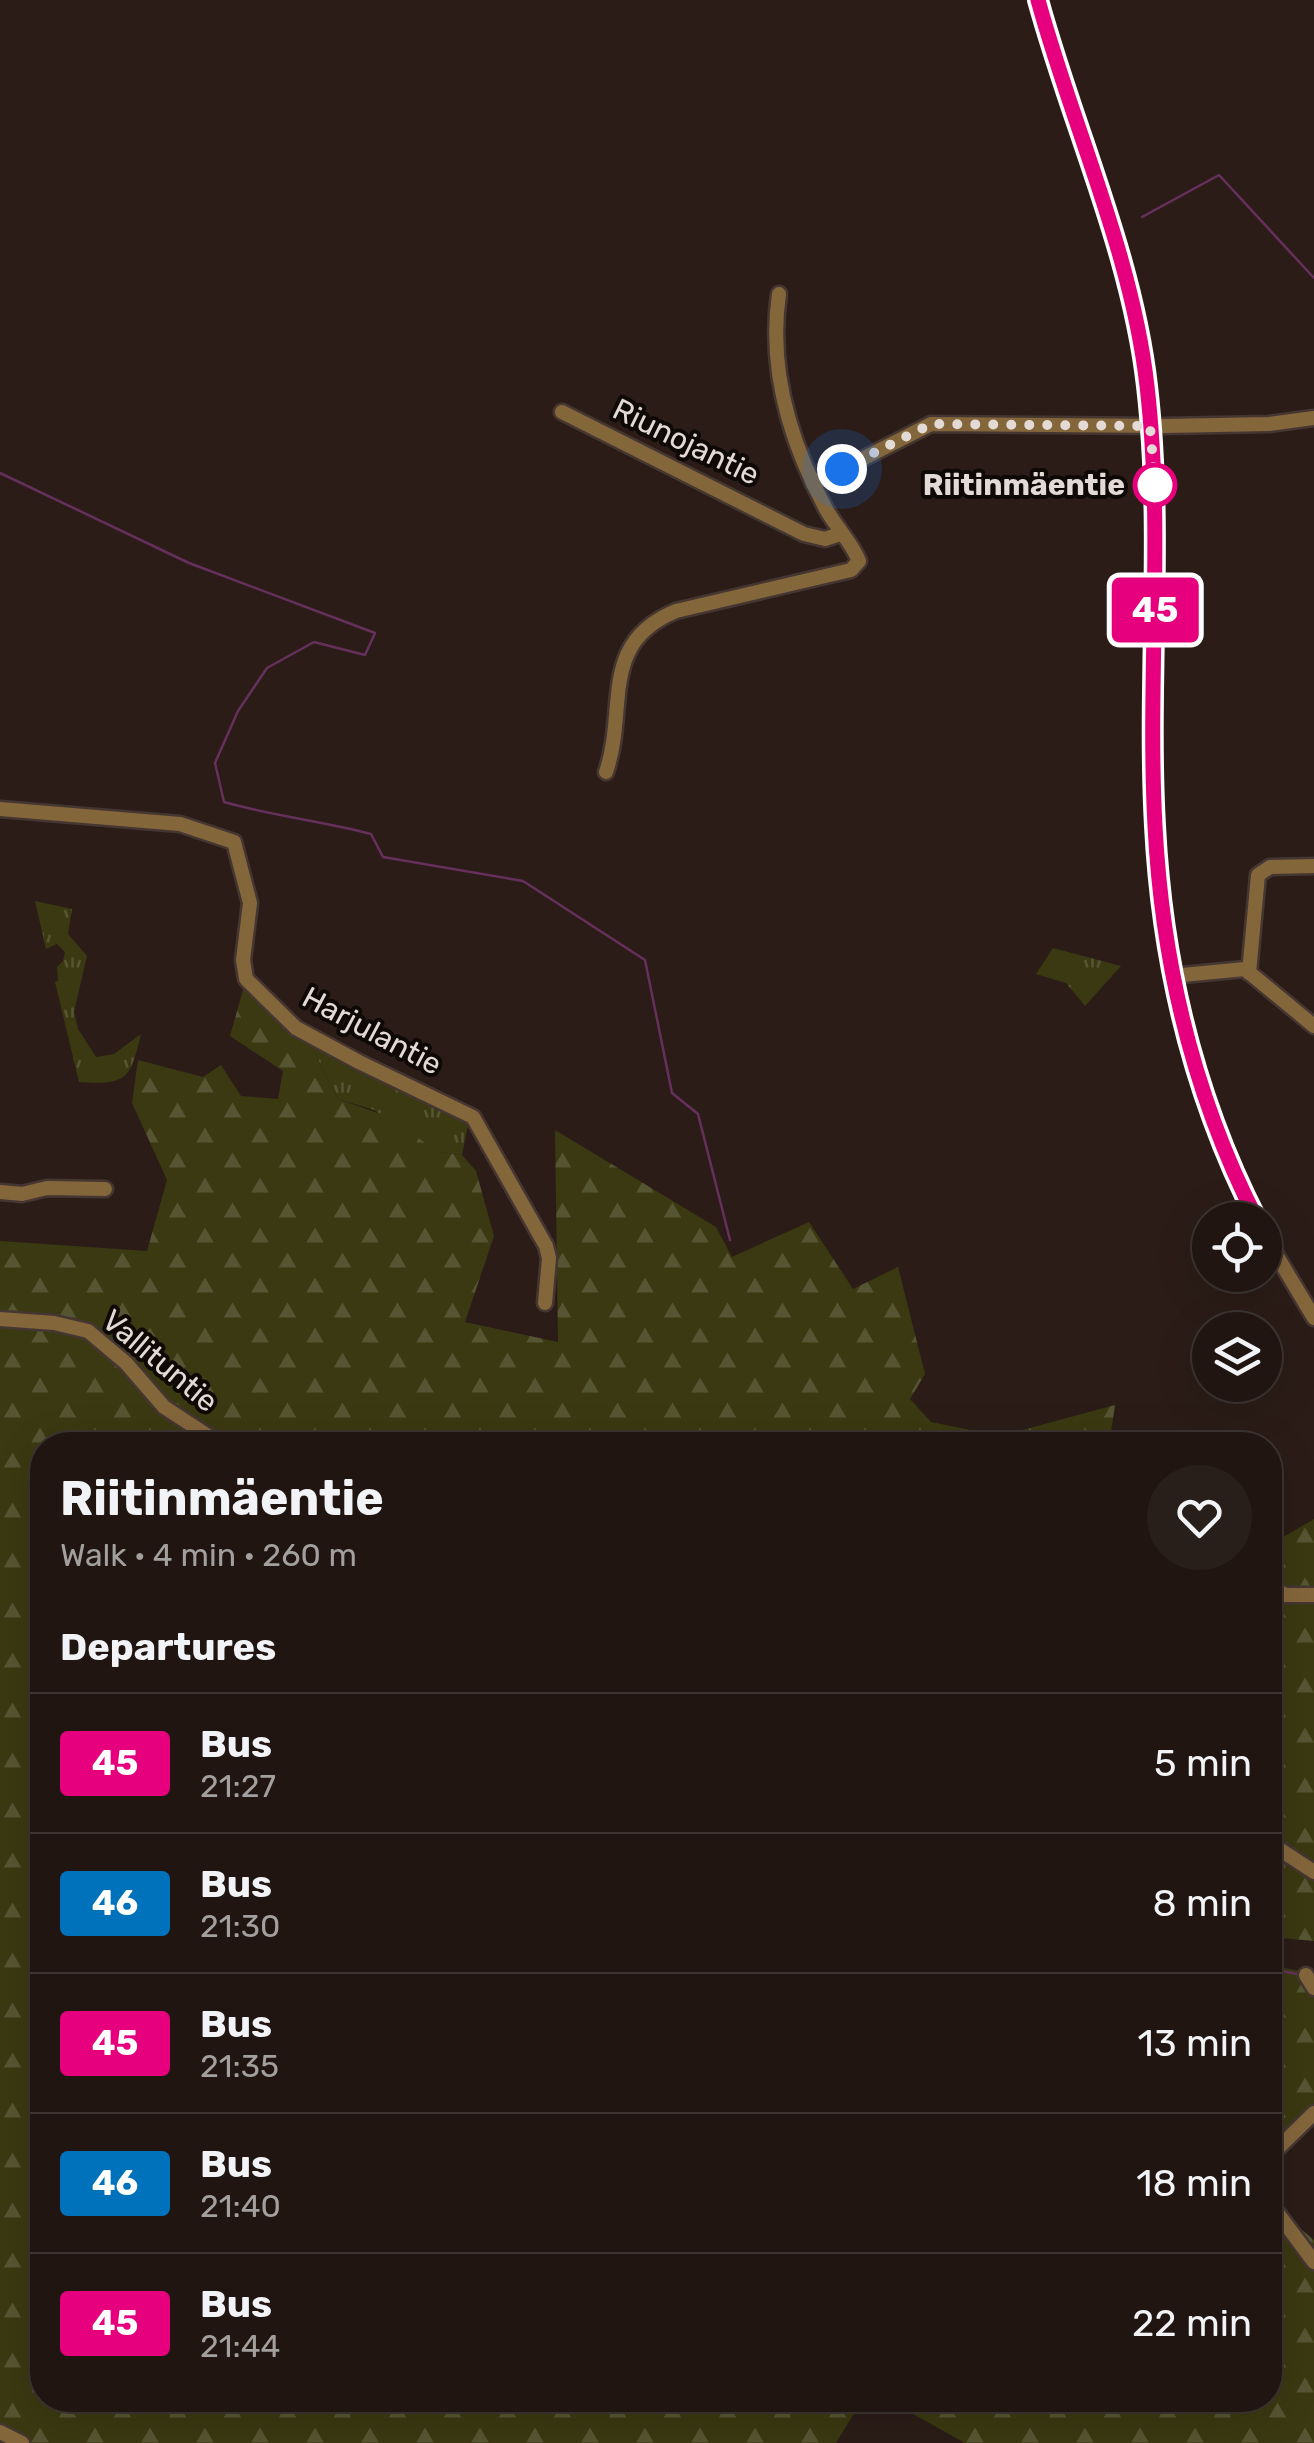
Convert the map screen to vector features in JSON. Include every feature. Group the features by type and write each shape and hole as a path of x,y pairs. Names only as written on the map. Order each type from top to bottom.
{"street":[{"path":"1038,0 1125,278 1147,384 1156,539 1154,824 1160,894 1172,976 1189,1046 1207,1102 1249,1202"},
{"path":"606,772 616,736 620,670 639,633 676,611 856,568 858,556 840,534 801,461 788,420 776,350 779,294"},
{"name":"Riunojantie","path":"562,412 804,534 825,539 840,534"},
{"path":"813,484 931,424 1150,426 1268,424 1314,418"},
{"name":"Harjulantie","path":"0,810 180,824 234,842 250,902 242,970 246,979 296,1028 473,1117 546,1246 544,1303"},
{"path":"1249,973 1258,875 1270,866 1314,866"},
{"path":"1172,976 1245,969 1314,1026"},
{"path":"0,1192 105,1189"},
{"path":"1282,1264 1314,1318"},
{"name":"Vallituntie","path":"0,1319 54,1323 88,1332 126,1364 164,1407 202,1432"},
{"path":"1282,1592 1314,1595"},
{"path":"1282,1851 1314,1872"},
{"path":"1282,2144 1314,2113"},
{"path":"1282,2219 1314,2262"},
{"path":"0,2432 22,2443"}],"green space":[{"path":"35,901 72,909 68,934 87,956 74,1012 78,1029 96,1057 114,1054 141,1034 129,1070 117,1080 79,1082 55,982 65,952 57,944 46,949"},
{"path":"1053,948 1121,966 1085,1006 1066,983 1036,974"},
{"path":"246,979 306,1036 338,1099 389,1117 438,1152 462,1155 476,1171 494,1236 465,1322 558,1342 555,1130 716,1227 732,1257 809,1222 853,1289 898,1267 925,1374 910,1399 931,1422 980,1432 30,1432 30,2412 855,2412 836,2443 0,2443 0,1241 147,1251 167,1180 132,1103 138,1060 203,1077 221,1065 241,1096 278,1099 283,1071 230,1036"},
{"path":"306,1036 470,1115 462,1155 438,1152 374,1110 338,1099"},
{"path":"1115,1405 1111,1432 1015,1432"},
{"path":"1314,1519 1314,1941 1282,1938 1282,1538"},
{"path":"1282,1967 1314,1974 1314,2120 1282,2149"},
{"path":"1282,2213 1314,2240 1314,2443 965,2443 909,2412 1282,2412"}],"waterway":[{"path":"1142,217 1219,175 1314,278"},
{"path":"0,473 189,563 375,633 365,655 314,642 267,668 238,711 215,763 224,802 371,834 383,857 523,881 645,960 672,1093 698,1114 730,1240"},
{"path":"1282,1971 1298,1974"}],"bus line":[{"name":"45","path":"1038,0 1110,225 1140,343 1155,480 1154,824 1160,894 1189,1046 1226,1154 1247,1202"}],"place":[{"name":"Riitinmäentie","path":"1155,485"}],"route":[{"path":"842,469 931,424 1150,426 1155,485"}]}
